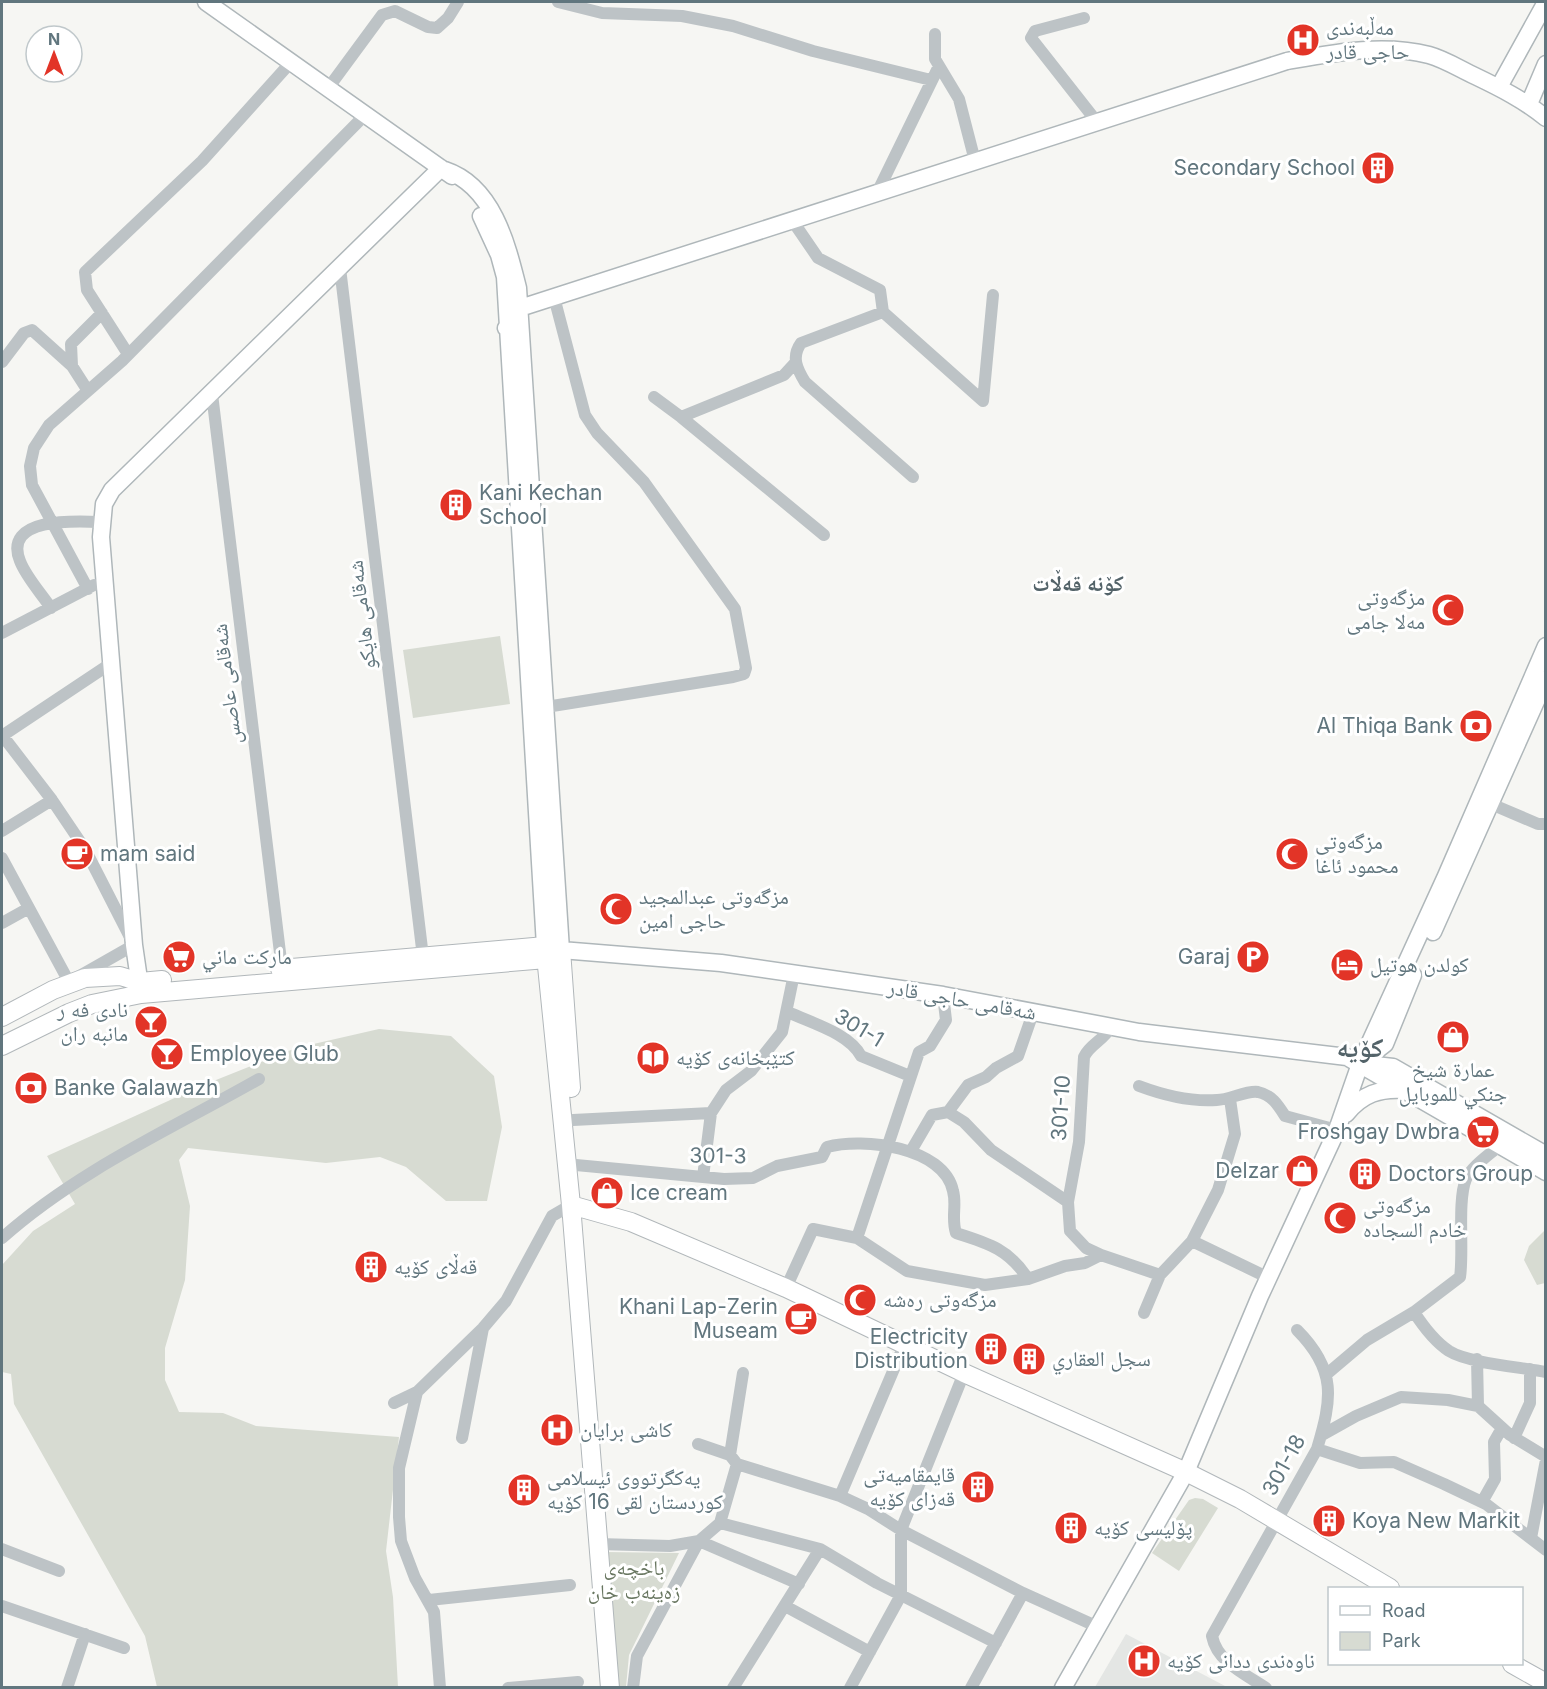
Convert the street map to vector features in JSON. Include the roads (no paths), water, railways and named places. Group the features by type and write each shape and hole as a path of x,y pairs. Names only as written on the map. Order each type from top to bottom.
{"main road":[{"path":"2,1046 82,1008 141,988 282,969 423,957 551,952"},
{"path":"2,1017 69,982 101,976 120,976 141,988 551,952"},
{"path":"551,952 573,1120 576,1165 575,1206"},
{"path":"551,952 575,1206 610,1688"},
{"path":"69,982 82,1008"},
{"path":"575,1206 631,1222 786,1288 964,1373 1186,1472 1275,1520 1388,1587"},
{"path":"1514,1665 1545,1683"}],"street":[{"path":"206,2 443,169 462,186 489,230 512,288 529,311 585,415 597,433 644,482 735,609 746,668 744,674 546,707"},
{"path":"328,87 382,15 395,11 428,27 437,28 448,18 458,2"},
{"path":"558,2 602,13 682,16 733,26 813,51 931,80"},
{"path":"1499,87 1545,2"},
{"path":"1084,18 1035,31 1031,38 1096,122"},
{"path":"935,34 935,59 959,99 975,161"},
{"path":"512,288 510,300 529,311 792,220 1096,122 1287,61 1337,52 1386,50 1430,55 1499,87 1529,104 1545,118"},
{"path":"128,354 87,290 86,272 202,161 292,61"},
{"path":"1529,104 1545,64"},
{"path":"877,193 939,66"},
{"path":"88,589 32,485 30,466 34,448 49,425 128,354 365,115"},
{"path":"141,988 134,945 110,664 101,522 104,504 112,490 443,169"},
{"path":"792,220 818,258 880,290 883,312 983,401 993,295"},
{"name":"شه‌قامی هایكو","path":"340,268 423,957"},
{"path":"529,311 546,707 551,952"},
{"path":"529,311 534,731 551,952"},
{"path":"883,312 801,344 796,352 795,363 805,382 913,477"},
{"path":"72,366 71,344 102,313"},
{"path":"2,362 24,333 33,330 72,366 88,391"},
{"path":"681,417 784,375 795,363"},
{"name":"شه‌قامی عاصس","path":"212,394 282,969"},
{"path":"654,397 824,535"},
{"path":"51,608 20,561 18,550 21,539 31,530 51,521 101,522"},
{"path":"2,633 88,589 104,578"},
{"path":"1338,1130 1360,1064 1446,876 1545,646"},
{"path":"110,664 2,735 52,800 84,849 134,945"},
{"path":"1360,1064 1385,1044 1491,804 1541,702 1545,679"},
{"path":"2,831 52,800"},
{"path":"1491,804 1538,824 1545,824"},
{"path":"2,858 69,982 134,945"},
{"path":"2,923 29,908"},
{"name":"شەقامی حاجی قادر","path":"551,952 721,963 943,994 1110,1028 1347,1057 1410,1085 1545,1155"},
{"path":"703,1177 711,1113 726,1089 751,1071 782,1032 788,1012 794,974"},
{"path":"857,1238 919,1052 930,1046 946,1020 943,994"},
{"name":"301-1","path":"788,1012 834,1034 857,1048 861,1056 910,1076"},
{"path":"948,1112 968,1085 986,1077 996,1068 1018,1056 1033,1012"},
{"path":"1063,1688 1186,1472 1269,1278 1347,1113 1360,1098 1387,1089 1410,1085 1392,1045 1395,1018"},
{"name":"301-10","path":"1110,1028 1105,1038 1088,1049 1084,1056 1079,1142 1068,1202 1070,1231 1086,1248 1160,1275"},
{"path":"2,1238 26,1216 84,1177 131,1148 259,1079"},
{"name":"شەقامی حاجی قادر","path":"1410,1085 1499,1146 1545,1172"},
{"path":"1139,1086 1164,1095 1214,1101 1230,1099 1254,1091 1276,1102 1285,1116 1338,1130"},
{"path":"1144,1313 1160,1275 1192,1241 1218,1190 1235,1134 1230,1099"},
{"path":"911,1151 932,1115 948,1112 964,1122 991,1150 1068,1202"},
{"path":"573,1120 711,1113"},
{"name":"301-3","path":"576,1165 703,1177 753,1178 777,1166 822,1157 827,1147 843,1142 887,1145 911,1151 945,1172 954,1191 953,1214 956,1233 996,1245 1020,1267 1028,1280"},
{"path":"1297,1330 1317,1351 1328,1373 1367,1340 1414,1312 1460,1277 1466,1180 1483,1159 1499,1146"},
{"path":"394,1403 417,1392 483,1328 506,1301 552,1216 575,1206"},
{"path":"786,1288 813,1229 857,1238 907,1271 985,1285 1028,1280 1065,1266 1085,1263 1101,1255"},
{"path":"1192,1241 1269,1278"},
{"path":"1414,1312 1425,1329 1448,1350 1461,1357 1545,1372"},
{"path":"462,1438 483,1328"},
{"path":"840,1496 905,1343"},
{"path":"1477,1359 1478,1406"},
{"path":"1514,1438 1530,1403 1530,1369"},
{"path":"633,1688 636,1656 699,1541 720,1523 734,1459 743,1373"},
{"path":"850,1688 901,1595 901,1530 964,1373"},
{"name":"301-18","path":"1266,1688 1222,1658 1214,1646 1212,1636 1275,1520 1317,1449 1327,1417 1328,1373"},
{"path":"417,1392 399,1468 399,1517 401,1541 415,1578 434,1612 440,1688"},
{"path":"1322,1434 1356,1416 1401,1398 1448,1400 1478,1406 1514,1438 1545,1458 1531,1538"},
{"path":"1482,1502 1495,1479 1494,1442 1502,1428"},
{"path":"698,1444 840,1496 1023,1593 1098,1627"},
{"path":"1317,1449 1360,1462 1394,1462 1482,1502 1545,1550"},
{"path":"720,1523 820,1550 901,1595 996,1643"},
{"path":"598,1544 670,1546 699,1541 799,1584"},
{"path":"2,1549 59,1571"},
{"path":"733,1688 820,1550"},
{"path":"429,1600 570,1585"},
{"path":"971,1688 1023,1593"},
{"path":"2,1606 124,1648"},
{"path":"784,1606 870,1652"},
{"path":"67,1688 84,1634"},
{"path":"508,1688 579,1682"}],"place":[{"name":"مەڵبەندی حاجی قادر","path":"1303,40"},
{"name":"Secondary School","path":"1378,168"},
{"name":"Kani Kechan School","path":"456,505"},
{"name":"مزگه‌وتی مه‌لا جامی","path":"1448,610"},
{"name":"Al Thiqa Bank","path":"1476,726"},
{"name":"mam said","path":"77,854"},
{"name":"مزگه‌وتی محمود ئاغا","path":"1292,854"},
{"name":"مزگه‌وتی عبدالمجید حاجی امین","path":"616,909"},
{"name":"مارکت ماني","path":"179,957"},
{"name":"Garaj","path":"1253,957"},
{"name":"كولدن هوتيل","path":"1347,965"},
{"name":"نادی فه ر مانبه ران","path":"151,1022"},
{"name":"عمارة شيخ جنكي للموبايل","path":"1453,1037"},
{"name":"Employee Glub","path":"167,1054"},
{"name":"كتێبخانه‌ی كۆیه‌","path":"653,1058"},
{"name":"Banke Galawazh","path":"31,1088"},
{"name":"Froshgay Dwbra","path":"1483,1132"},
{"name":"Delzar","path":"1302,1171"},
{"name":"Doctors Group","path":"1365,1174"},
{"name":"Ice cream","path":"607,1193"},
{"name":"مزگه‌وتی خادم السجاده","path":"1340,1218"},
{"name":"قەڵای کۆیە","path":"371,1267"},
{"name":"مزگەوتی رەشە","path":"860,1300"},
{"name":"Khani Lap-Zerin Museam","path":"801,1319"},
{"name":"Electricity Distribution","path":"991,1349"},
{"name":"سجل العقاري","path":"1029,1359"},
{"name":"كاشی برایان","path":"557,1430"},
{"name":"قایمقامیه‌تی قه‌زای كۆیه‌","path":"978,1487"},
{"name":"يه‌كگرتووی ئیسلامی كوردستان لقی 16 كۆیه‌","path":"524,1490"},
{"name":"Koya New Markit","path":"1329,1521"},
{"name":"پۆلیسی كۆیه‌","path":"1071,1528"},
{"name":"ناوەندی ددانی کۆیە","path":"1144,1661"}],"district":[{"name":"کۆنە قەڵات","path":"1078,583"},
{"name":"کۆیە","path":"1360,1048"}],"park label":[{"name":"باخچه‌ی زه‌ینه‌ب خان","path":"634,1580"}]}
